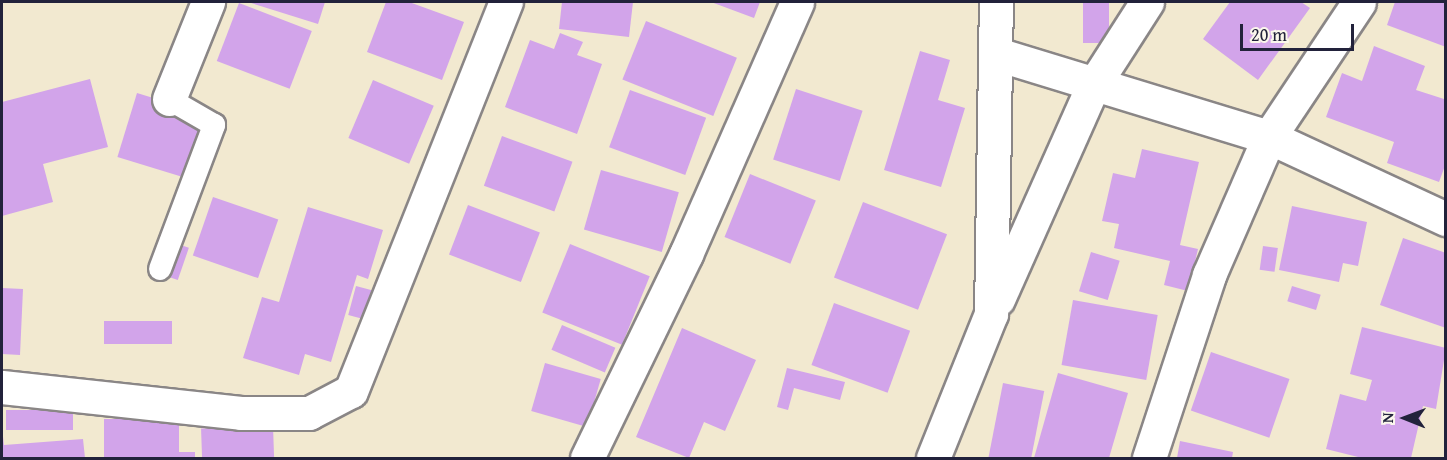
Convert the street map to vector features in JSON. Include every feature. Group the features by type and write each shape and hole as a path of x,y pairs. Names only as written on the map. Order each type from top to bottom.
{"street":[{"path":"169,99 208,2"},
{"path":"2,387 241,413 309,413 351,391 506,2"},
{"path":"587,459 686,254 797,2"},
{"path":"991,314 997,54 996,2"},
{"path":"933,459 991,314 1093,86 1147,2"},
{"path":"1149,459 1209,274 1269,137 1359,2"},
{"path":"997,54 1093,86 1269,137 1446,219"}],"lane":[{"path":"160,269 214,125 169,99"}],"building":[{"path":"248,2 325,2 318,24"},
{"path":"386,2 409,2 464,22 442,80 367,52"},
{"path":"562,2 633,2 629,37 559,29"},
{"path":"711,2 760,2 754,18"},
{"path":"1083,2 1109,2 1109,43 1083,43"},
{"path":"1230,2 1301,2 1310,8 1258,80 1203,39"},
{"path":"1395,2 1446,2 1446,47 1387,25"},
{"path":"239,3 312,31 290,89 217,61"},
{"path":"646,21 737,58 713,116 622,79"},
{"path":"560,33 583,42 577,55 602,64 577,134 505,107 530,40 554,49"},
{"path":"1374,46 1425,66 1416,90 1444,99 1446,95 1446,163 1439,182 1387,163 1394,142 1326,117 1342,73 1362,81"},
{"path":"920,51 950,60 938,100 965,108 941,187 884,170"},
{"path":"90,79 108,147 43,164 53,202 2,216 2,102"},
{"path":"373,80 434,106 409,164 348,138"},
{"path":"796,89 863,111 840,181 773,159"},
{"path":"630,90 706,118 685,175 609,147"},
{"path":"137,93 204,113 184,178 117,157"},
{"path":"502,136 572,162 554,211 484,186"},
{"path":"1142,149 1199,162 1180,245 1198,249 1188,291 1164,285 1170,261 1114,248 1119,224 1102,221 1113,173 1135,178"},
{"path":"601,170 679,192 662,252 584,230"},
{"path":"750,174 816,201 790,264 725,237"},
{"path":"213,197 278,219 258,278 193,256"},
{"path":"863,202 947,234 918,310 834,278"},
{"path":"468,205 540,233 521,282 449,254"},
{"path":"1292,206 1367,222 1358,266 1343,263 1339,282 1279,270"},
{"path":"308,207 383,230 368,279 357,275 331,362 305,354 299,375 243,358 262,297 279,302"},
{"path":"1403,238 1446,253 1446,328 1380,305"},
{"path":"169,241 189,248 178,280 158,273"},
{"path":"570,244 650,276 622,345 542,313"},
{"path":"1263,246 1278,248 1275,272 1260,270"},
{"path":"1091,252 1120,261 1108,300 1079,291"},
{"path":"356,286 385,294 377,323 348,315"},
{"path":"1292,286 1321,295 1316,310 1287,301"},
{"path":"2,288 23,289 20,355 2,354"},
{"path":"1073,300 1158,315 1146,380 1062,365"},
{"path":"834,303 910,331 888,393 811,365"},
{"path":"104,321 172,321 172,344 104,344"},
{"path":"562,325 615,348 605,373 551,350"},
{"path":"1362,327 1446,348 1436,409 1423,406 1411,458 1362,458 1326,449 1340,394 1366,401 1372,380 1350,374"},
{"path":"682,328 756,360 725,431 704,422 689,458 636,437"},
{"path":"1211,352 1289,379 1269,438 1191,411"},
{"path":"545,363 601,379 587,427 531,411"},
{"path":"787,368 845,382 840,400 794,388 788,410 777,407"},
{"path":"1058,373 1128,393 1109,458 1034,458"},
{"path":"1003,383 1044,391 1031,458 988,458"},
{"path":"6,410 73,410 73,430 6,430"},
{"path":"104,419 179,419 179,452 195,452 195,458 104,458"},
{"path":"273,426 274,458 202,458 201,429"},
{"path":"2,428 4,445 83,439 85,458 2,458"},
{"path":"1180,441 1233,452 1232,458 1177,458"}]}
